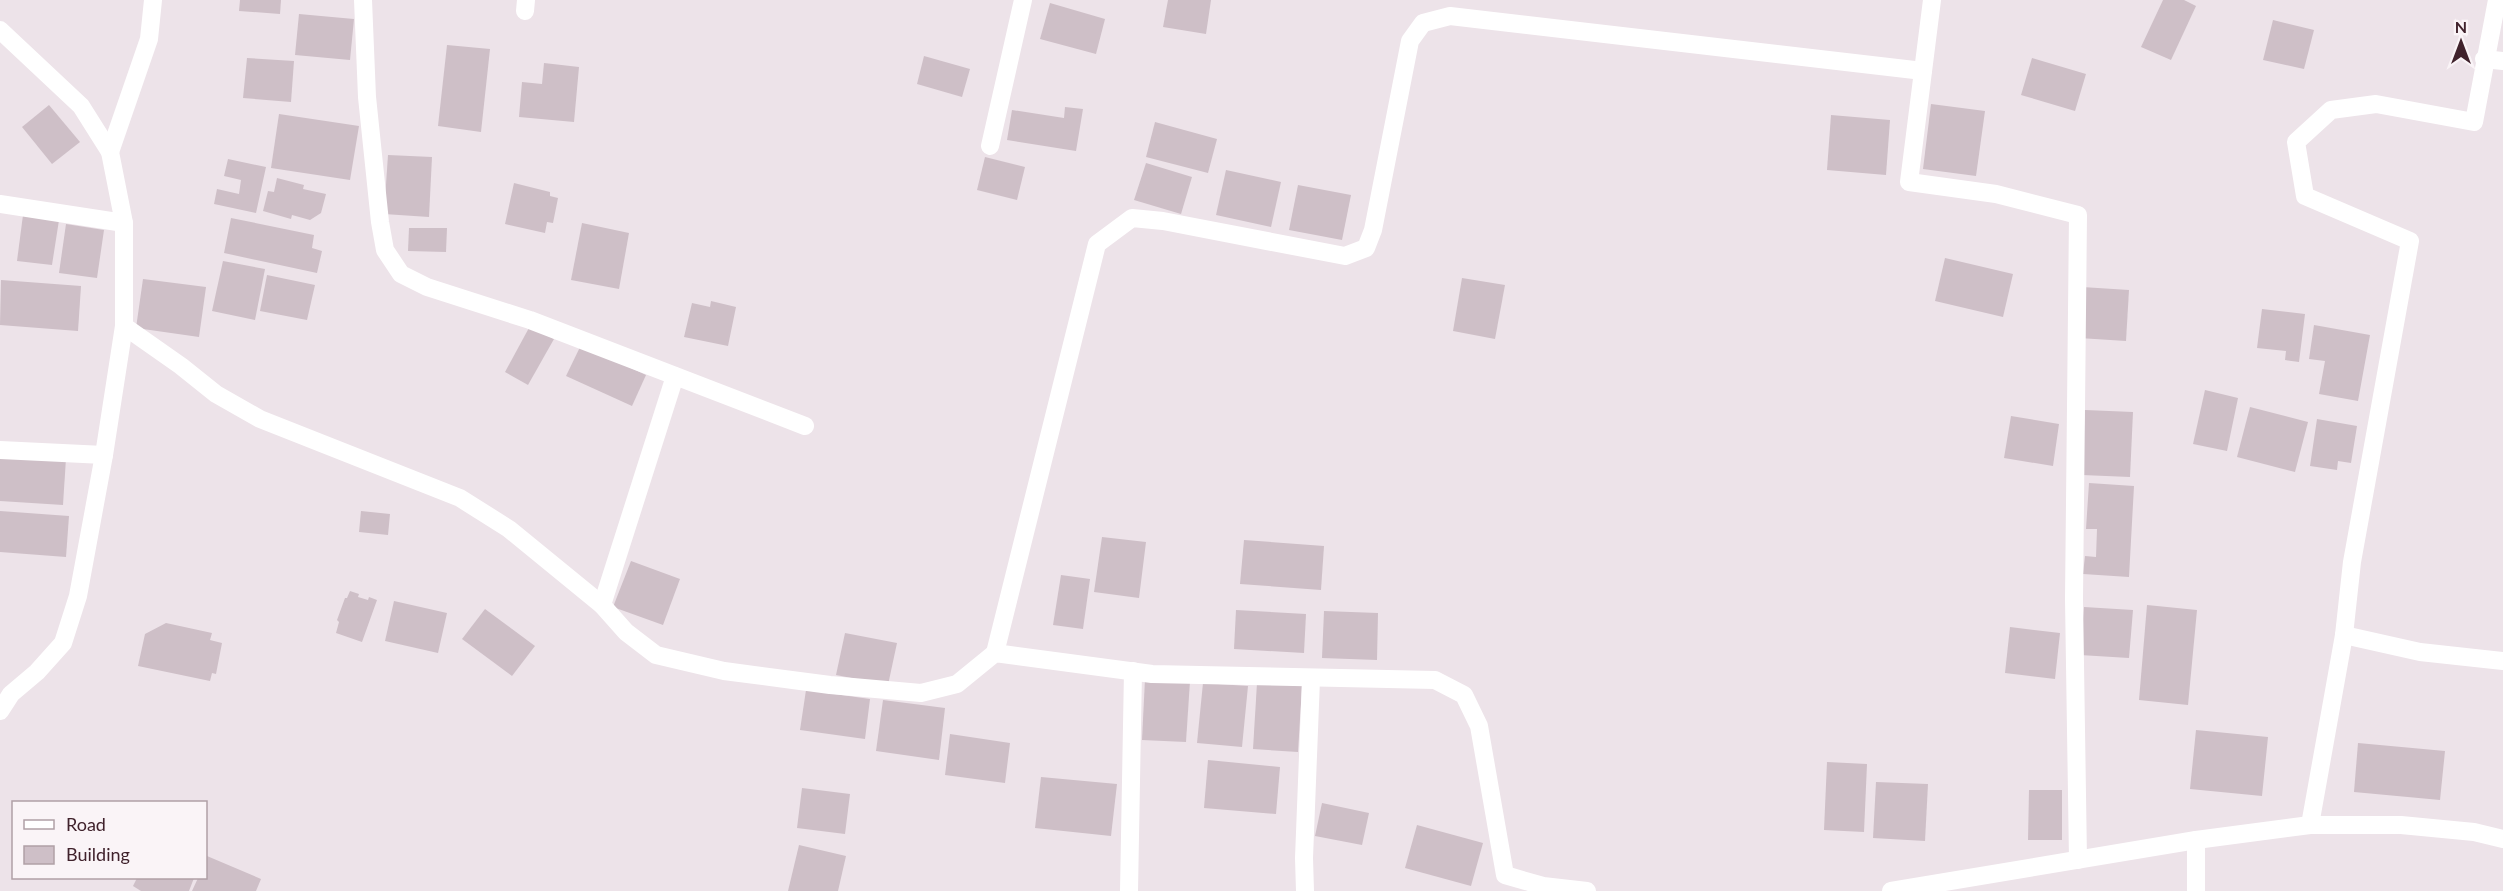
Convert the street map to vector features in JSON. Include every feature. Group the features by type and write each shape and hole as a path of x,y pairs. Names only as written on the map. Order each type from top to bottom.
{"street":[{"path":"110,152 149,39 153,0"},
{"path":"363,0 367,97 380,222 385,250 401,274 428,287 530,320 805,426"},
{"path":"990,146 1023,0"},
{"path":"1932,0 1909,182 1996,195 2078,215 2074,599 2078,860"},
{"path":"2310,825 2344,635 2352,562 2410,241 2305,196 2296,142 2331,110 2376,104 2474,122 2484,59 2497,0"},
{"path":"123,326 181,366 216,394 260,419 460,498 509,529 602,605 626,632 656,655 724,672 921,693 957,684 995,653 1097,244 1132,218 1163,221 1345,256 1366,248 1373,230 1410,41 1423,23 1450,16 1923,70"},
{"path":"0,30 81,106 110,152 124,223 123,326 104,455 78,596 63,643 37,672 5,693 0,711"},
{"path":"2484,59 2503,62"},
{"path":"0,204 124,223"},
{"path":"602,605 675,376"},
{"path":"0,450 104,455"},
{"path":"2344,635 2420,652 2503,661"},
{"path":"995,653 1152,674 1435,680 1464,695 1479,726 1504,875 1542,886 1587,891"},
{"path":"1129,891 1133,672"},
{"path":"1305,891 1304,858 1311,679"},
{"path":"1891,891 2196,840 2310,825 2401,825 2474,832 2503,839"},
{"path":"2196,840 2196,891"}],"building":[{"path":"240,0 281,0 280,14 239,11"},
{"path":"1168,0 1211,0 1206,34 1163,27"},
{"path":"2163,0 2184,0 2196,6 2171,60 2141,47"},
{"path":"1050,3 1105,19 1096,54 1040,39"},
{"path":"299,14 354,19 350,60 295,55"},
{"path":"2273,20 2314,30 2304,69 2263,60"},
{"path":"447,45 490,49 481,132 438,126"},
{"path":"924,56 970,69 962,97 917,84"},
{"path":"247,58 294,61 291,102 243,98"},
{"path":"2032,58 2086,74 2075,111 2021,95"},
{"path":"544,63 579,67 574,122 519,117 522,82 542,84"},
{"path":"1931,104 1985,111 1976,176 1923,169"},
{"path":"49,105 80,142 52,164 22,127"},
{"path":"1065,107 1083,109 1076,151 1007,140 1012,110 1064,118"},
{"path":"279,114 359,126 350,180 271,168"},
{"path":"1831,115 1890,120 1886,175 1827,170"},
{"path":"1155,122 1217,139 1208,173 1146,157"},
{"path":"388,155 432,157 429,217 384,214"},
{"path":"985,157 1025,167 1017,200 977,190"},
{"path":"228,159 266,167 256,213 214,204 217,189 239,194 241,180 224,176"},
{"path":"1146,163 1192,177 1181,214 1134,200"},
{"path":"1226,170 1281,182 1271,227 1216,215"},
{"path":"277,178 304,185 303,189 326,194 321,213 310,220 292,215 291,219 263,211 268,191 274,192"},
{"path":"514,183 550,192 550,196 558,198 553,223 547,222 545,233 505,224"},
{"path":"1298,185 1351,195 1342,240 1289,230"},
{"path":"23,215 59,220 52,265 17,261"},
{"path":"231,218 314,235 312,248 322,251 317,273 224,253"},
{"path":"582,223 629,233 619,289 571,280"},
{"path":"66,224 104,230 97,278 59,273"},
{"path":"409,228 447,228 446,252 408,251"},
{"path":"1945,258 2013,274 2003,317 1935,301"},
{"path":"223,261 265,269 255,320 212,311"},
{"path":"267,275 315,285 307,320 260,311"},
{"path":"1462,278 1505,285 1495,339 1453,331"},
{"path":"143,279 206,287 199,337 136,328"},
{"path":"1,280 81,286 78,331 0,325"},
{"path":"2082,287 2129,290 2126,341 2079,338"},
{"path":"711,301 736,307 728,346 684,337 692,303 710,307"},
{"path":"2262,309 2305,314 2299,362 2285,360 2286,351 2257,348"},
{"path":"2314,325 2370,335 2358,401 2319,394 2325,361 2309,359"},
{"path":"530,326 554,339 528,385 505,372"},
{"path":"581,345 646,375 632,406 566,376"},
{"path":"2205,390 2238,398 2227,451 2193,444"},
{"path":"2250,407 2308,422 2295,472 2237,457"},
{"path":"2085,410 2133,412 2130,477 2082,475"},
{"path":"2011,416 2059,424 2053,466 2004,458"},
{"path":"2317,419 2357,426 2351,463 2338,461 2337,470 2310,466"},
{"path":"0,453 66,458 63,505 0,501"},
{"path":"2089,483 2134,486 2129,577 2083,574 2085,556 2096,557 2097,529 2086,529"},
{"path":"0,511 69,516 66,557 0,552"},
{"path":"361,511 390,514 388,535 359,532"},
{"path":"1102,537 1146,542 1139,598 1094,592"},
{"path":"1244,540 1324,546 1321,590 1240,584"},
{"path":"631,561 680,579 663,625 613,607"},
{"path":"1061,575 1090,579 1083,629 1053,625"},
{"path":"350,591 359,594 358,597 377,600 362,642 336,633 339,622 337,620"},
{"path":"394,601 447,613 438,653 385,641"},
{"path":"2147,605 2197,610 2188,705 2139,700"},
{"path":"2084,607 2133,610 2129,658 2080,655"},
{"path":"485,609 535,646 512,676 462,639"},
{"path":"1236,610 1306,614 1304,653 1234,649"},
{"path":"1324,611 1378,613 1377,660 1322,658"},
{"path":"166,623 212,633 210,640 222,643 216,674 212,673 210,681 138,666 145,634"},
{"path":"2010,627 2060,633 2055,679 2005,673"},
{"path":"845,633 897,643 888,685 836,675"},
{"path":"1145,679 1190,681 1186,742 1142,740"},
{"path":"1203,683 1248,686 1242,747 1197,743"},
{"path":"1257,683 1302,686 1298,752 1253,749"},
{"path":"806,690 870,699 865,739 800,730"},
{"path":"883,700 945,708 939,760 876,751"},
{"path":"2196,730 2268,737 2262,796 2190,789"},
{"path":"950,734 1010,743 1005,783 945,775"},
{"path":"2358,743 2445,751 2440,800 2354,792"},
{"path":"1208,760 1280,767 1276,814 1204,808"},
{"path":"1827,762 1867,764 1864,832 1824,830"},
{"path":"1041,777 1117,784 1111,836 1035,828"},
{"path":"1876,782 1928,784 1925,841 1873,838"},
{"path":"802,788 850,794 845,834 797,828"},
{"path":"2029,790 2062,790 2062,840 2028,840"},
{"path":"1322,803 1369,813 1362,845 1315,836"},
{"path":"1417,825 1483,843 1471,886 1405,868"},
{"path":"799,845 846,856 838,891 788,891"},
{"path":"207,856 261,879 256,891 192,891 198,879 207,879"},
{"path":"136,879 194,879 189,891 141,891 133,886"}]}
